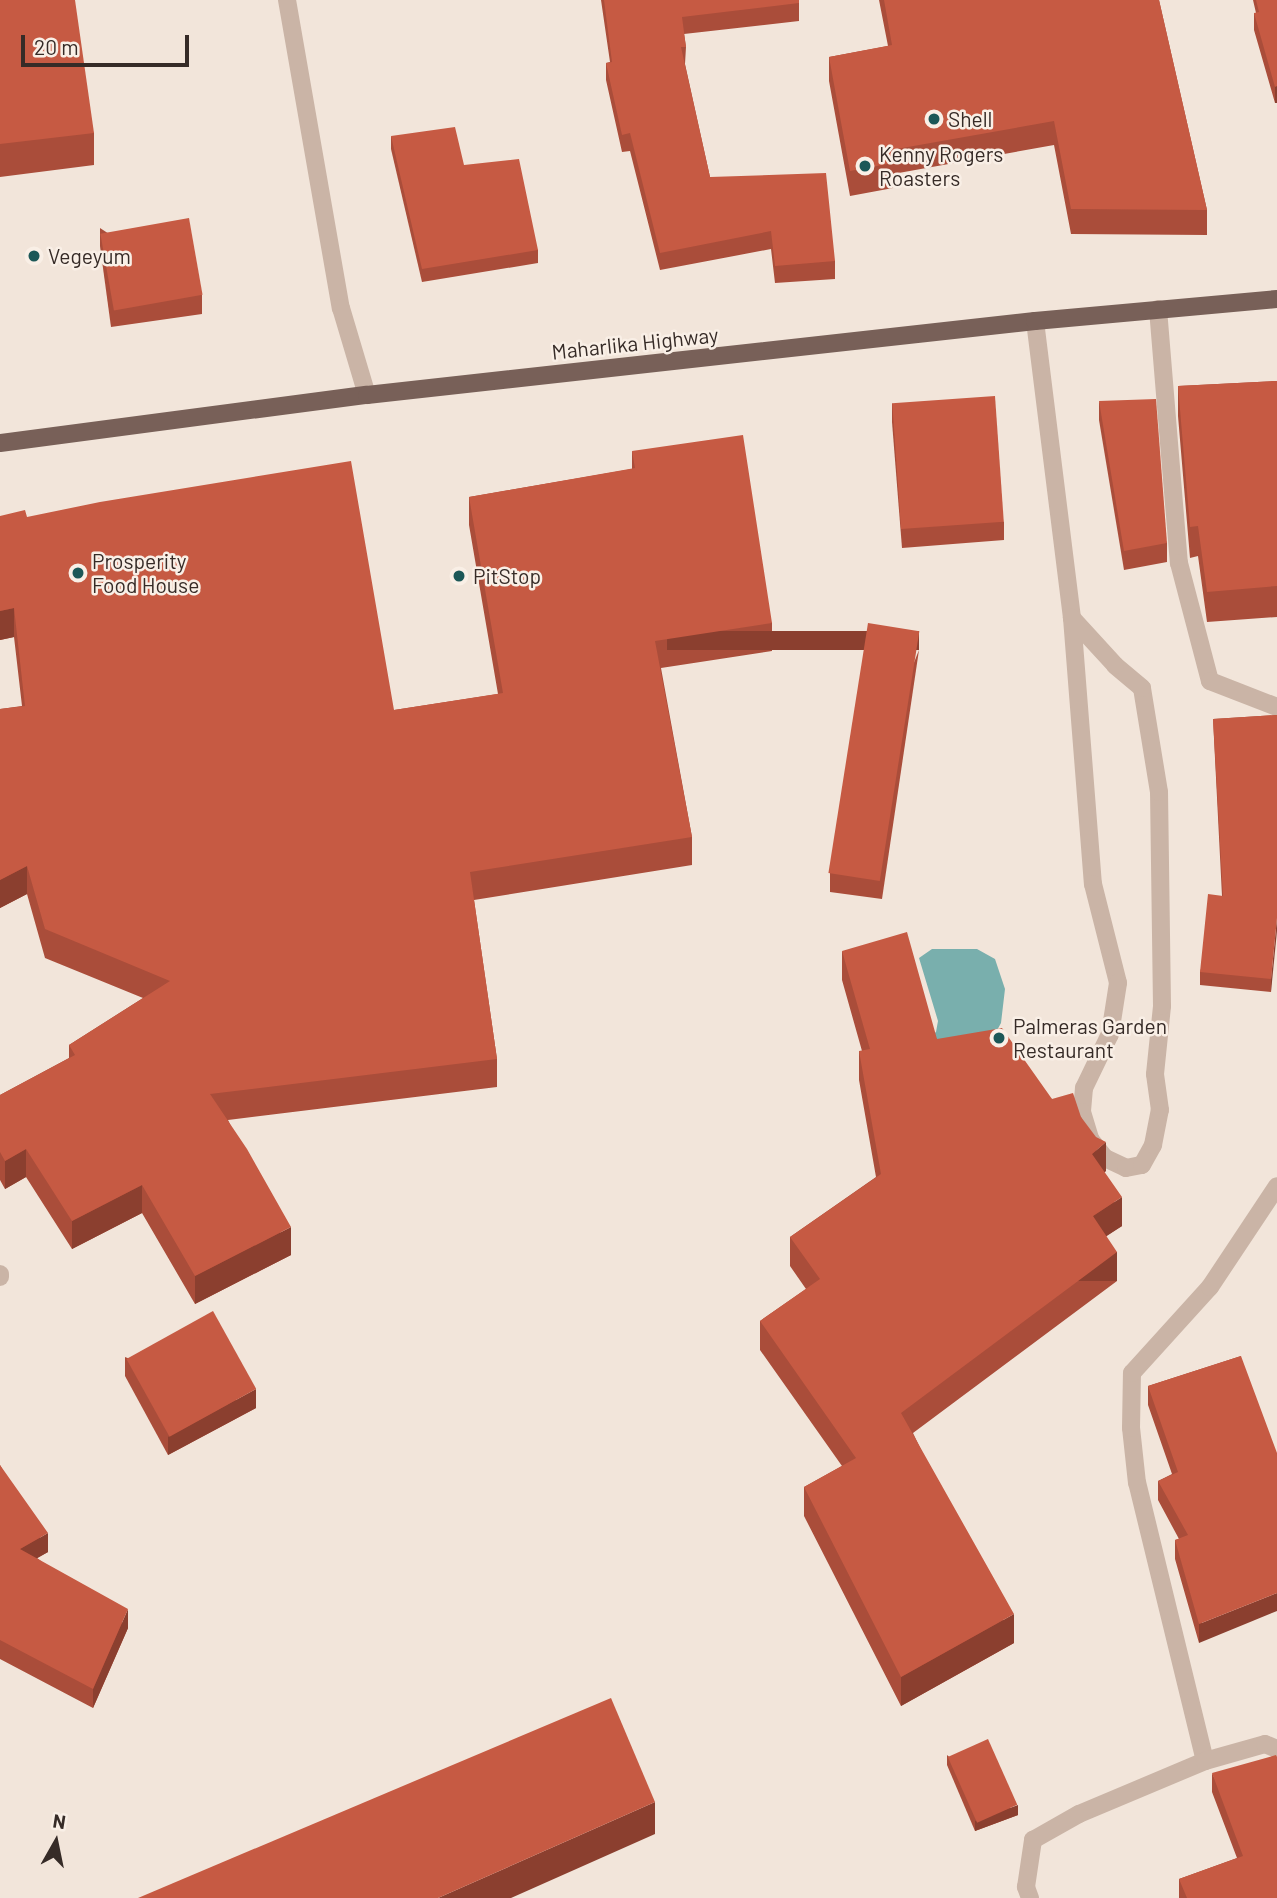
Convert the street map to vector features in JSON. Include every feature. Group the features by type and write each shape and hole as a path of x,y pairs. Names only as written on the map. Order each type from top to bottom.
{"main road":[{"name":"Maharlika Highway","path":"0,442 367,396 1035,321 1277,299"}],"street":[{"path":"287,0 341,308 367,396"},
{"path":"1158,309 1179,563 1210,681 1277,707"},
{"path":"1035,321 1072,618 1093,884 1118,984 1110,1034 1084,1088 1082,1112 1090,1139 1105,1158 1126,1168 1142,1165 1153,1145 1160,1110 1155,1074 1162,1006 1159,792 1142,688 1115,665 1072,618"},
{"path":"1205,1761 1137,1483 1130,1428 1132,1373 1210,1287 1277,1186"},
{"path":"1030,1898 1026,1887 1033,1840 1079,1814 1205,1761 1265,1744 1277,1749"}],"water":[{"path":"932,949 977,949 995,959 1005,989 1001,1023 989,1045 919,1046 936,1032 938,1021 919,958"}],"building":[{"path":"0,0 75,0 94,133 0,144"},
{"path":"604,0 799,0 799,3 682,17 686,47 681,47 710,177 826,173 835,261 775,266 771,231 660,253 630,133 622,135 606,63 612,62"},
{"path":"884,0 1159,0 1207,210 1071,209 1054,121 891,150 893,163 850,171 829,57 892,45"},
{"path":"1256,0 1277,0 1275,87 1254,13 1259,12"},
{"path":"455,127 464,165 519,159 538,250 422,269 391,136"},
{"path":"189,218 203,295 114,310 100,234"},
{"path":"1277,381 1277,586 1207,592 1198,526 1190,527 1178,386"},
{"path":"995,396 1004,522 901,529 892,403"},
{"path":"1156,399 1167,543 1124,551 1099,401"},
{"path":"743,435 772,623 655,641 692,837 470,872 497,1059 210,1094 247,1149 291,1227 195,1276 142,1185 72,1221 26,1149 5,1161 0,1152 0,1095 75,1055 69,1045 170,981 45,929 27,866 0,880 0,709 25,706 14,608 0,611 0,516 25,510 27,517 100,502 351,461 394,710 503,693 469,497 635,468 632,451"},
{"path":"868,623 919,631 880,881 828,873"},
{"path":"1277,715 1277,918 1271,979 1200,972 1208,894 1223,896 1213,719"},
{"path":"907,932 937,1039 1002,1028 1052,1099 1073,1093 1081,1117 1096,1137 1106,1142 1092,1154 1122,1197 1093,1216 1117,1252 901,1413 1014,1614 901,1677 804,1487 856,1458 760,1321 820,1279 790,1237 881,1174 859,1051 870,1049 842,951"},
{"path":"213,1311 256,1389 170,1437 126,1359"},
{"path":"1241,1356 1277,1453 1277,1593 1199,1624 1175,1540 1188,1535 1158,1481 1178,1472 1148,1386"},
{"path":"0,1465 48,1533 20,1549 128,1609 93,1689 0,1640"},
{"path":"611,1698 655,1802 438,1898 138,1898"},
{"path":"988,1739 1017,1805 977,1823 948,1757"},
{"path":"1276,1755 1277,1898 1187,1898 1179,1879 1243,1856 1212,1773"}],"place":[{"name":"Shell","path":"934,119"},
{"name":"Kenny Rogers Roasters","path":"865,166"},
{"name":"Vegeyum","path":"34,256"},
{"name":"Prosperity Food House","path":"78,573"},
{"name":"PitStop","path":"459,576"},
{"name":"Palmeras Garden Restaurant","path":"999,1038"}]}
